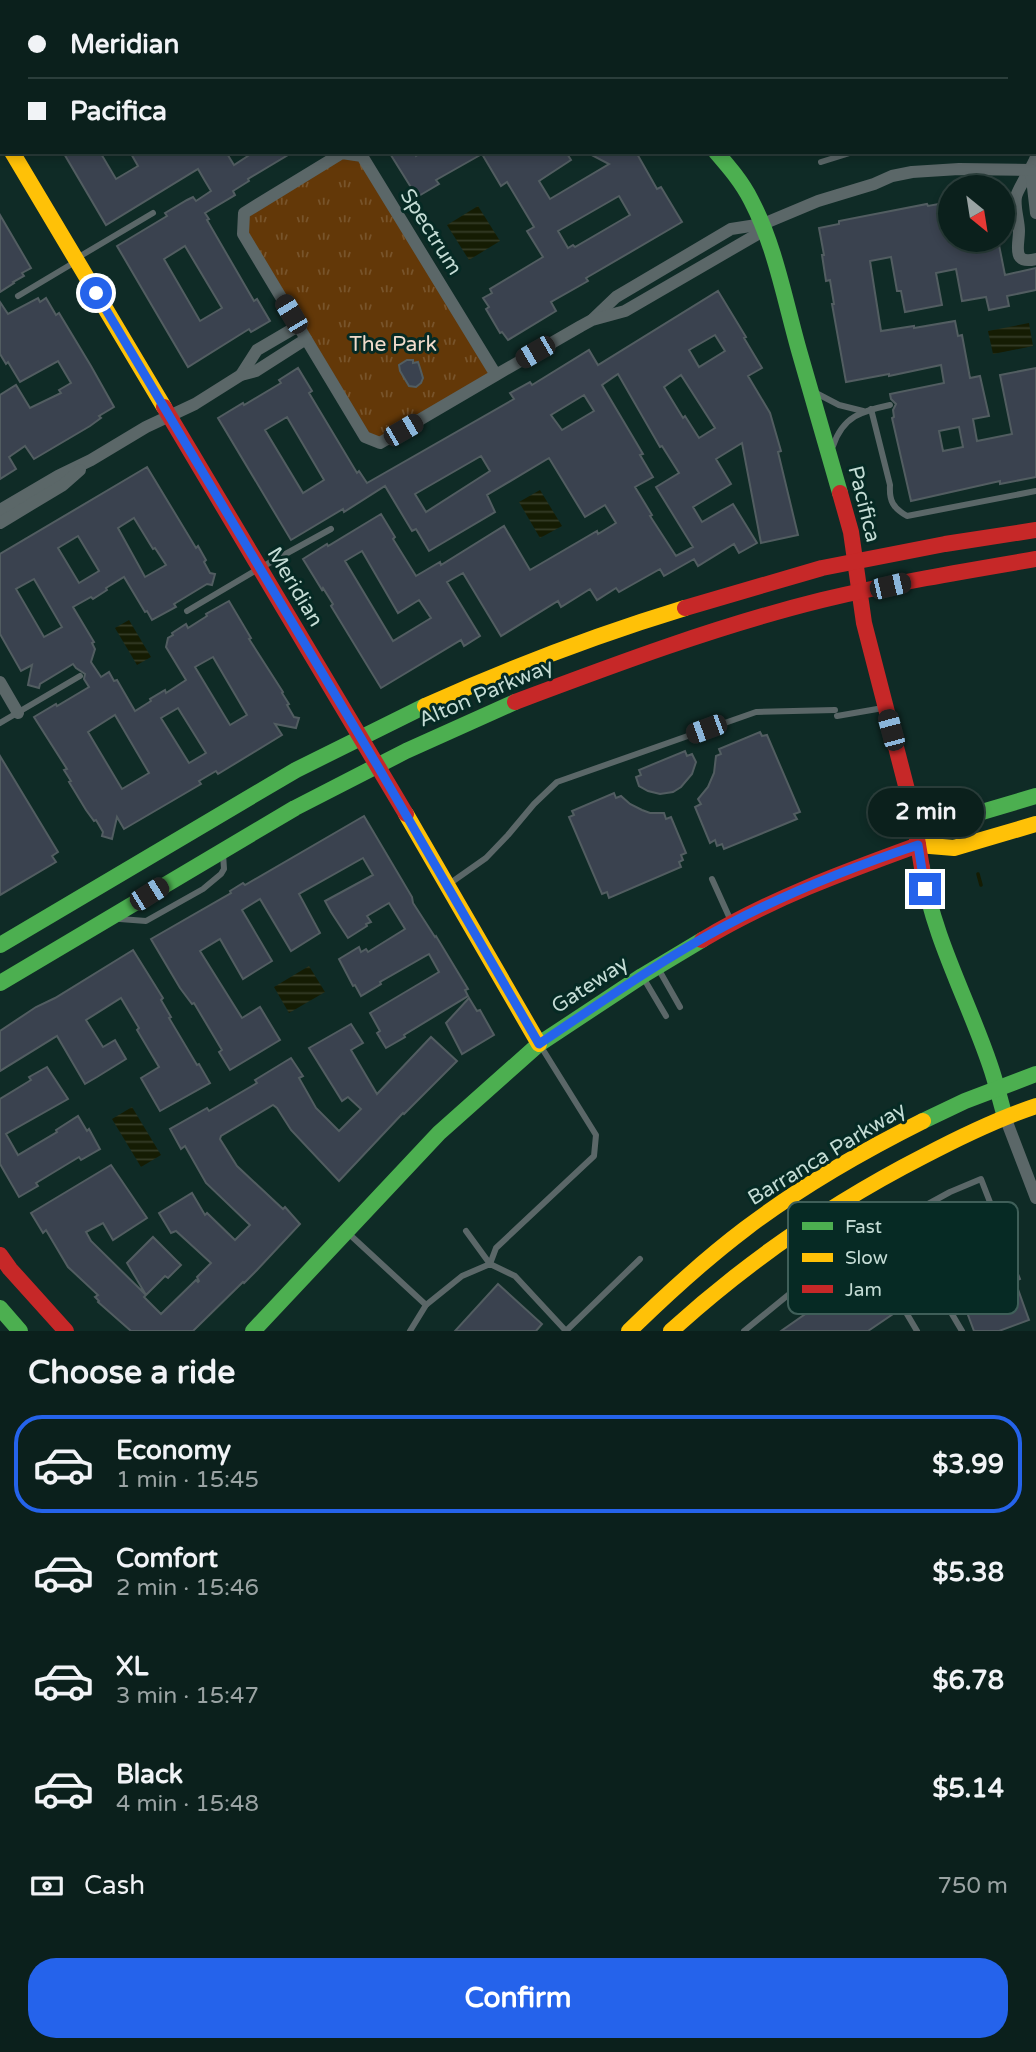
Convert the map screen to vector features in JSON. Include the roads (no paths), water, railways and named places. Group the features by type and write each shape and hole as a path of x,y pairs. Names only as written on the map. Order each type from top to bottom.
{"main road":[{"name":"Meridian","path":"13,154 377,765 539,1044"},
{"name":"Pacifica","path":"718,154 748,195 772,249 851,532 864,623 912,808 925,889 948,959 998,1088 1005,1117"},
{"name":"Alton Parkway","path":"0,945 261,790 360,737 499,673 604,633 748,587 857,561 1036,530"},
{"name":"Alton Parkway","path":"0,983 295,808 377,765 469,722 599,669 743,622 823,600 1036,559"},
{"path":"918,845 948,822 1036,796"},
{"path":"918,845 954,848 1036,824"},
{"name":"Gateway","path":"253,1331 439,1133 539,1044 642,976 732,923 826,878 918,845"},
{"name":"Barranca Parkway","path":"628,1331 677,1284 762,1216 839,1167 924,1121 1036,1074"},
{"path":"841,1202 914,1160 1005,1117 1036,1106"},
{"path":"671,1331 699,1304 788,1235"},
{"path":"0,1255 66,1331"},
{"path":"0,1308 20,1331"}],"street":[{"name":"Spectrum","path":"340,154 244,213 243,234 365,437 380,443 592,320 615,297 731,229 762,224 818,201 892,176 912,172 1034,164"},
{"name":"Spectrum","path":"349,154 362,156 496,375"},
{"path":"1034,164 1036,213"},
{"path":"1034,164 1016,197 1019,231 1016,248 1017,254 1022,258 1028,261 1036,259"},
{"path":"241,375 257,350 298,326"},
{"path":"0,510 146,427 195,404 241,375 256,371 306,340"},
{"path":"0,523 63,485 91,460"},
{"path":"0,682 18,713"},
{"name":"Pacifica","path":"1005,1117 1036,1198"}],"lane":[{"path":"821,162 847,154"},
{"path":"18,296 153,213"},
{"path":"812,391 839,405 867,410"},
{"path":"830,454 835,439 847,421 867,410 890,405"},
{"path":"867,410 890,485 890,498 895,509 907,516 1036,491"},
{"path":"187,611 331,529"},
{"path":"0,723 80,676"},
{"path":"447,885 486,858 534,804 558,782 756,712 836,713 885,708"},
{"path":"110,917 135,922 146,921 203,889 224,869 223,849"},
{"path":"712,879 732,923"},
{"path":"657,967 680,1007"},
{"path":"642,976 666,1016"},
{"path":"410,1331 426,1305 462,1276 490,1264 496,1248 594,1156 596,1135 539,1044"},
{"path":"932,1202 981,1179 990,1202"},
{"path":"346,1231 426,1305"},
{"path":"466,1231 490,1264 515,1276 566,1331 639,1259"},
{"path":"744,1331 788,1296"},
{"path":"907,1314 917,1331"},
{"path":"952,1314 962,1331"}],"waterway":[{"path":"978,874 981,885"}],"park label":[{"name":"The Park","path":"393,344"}]}
